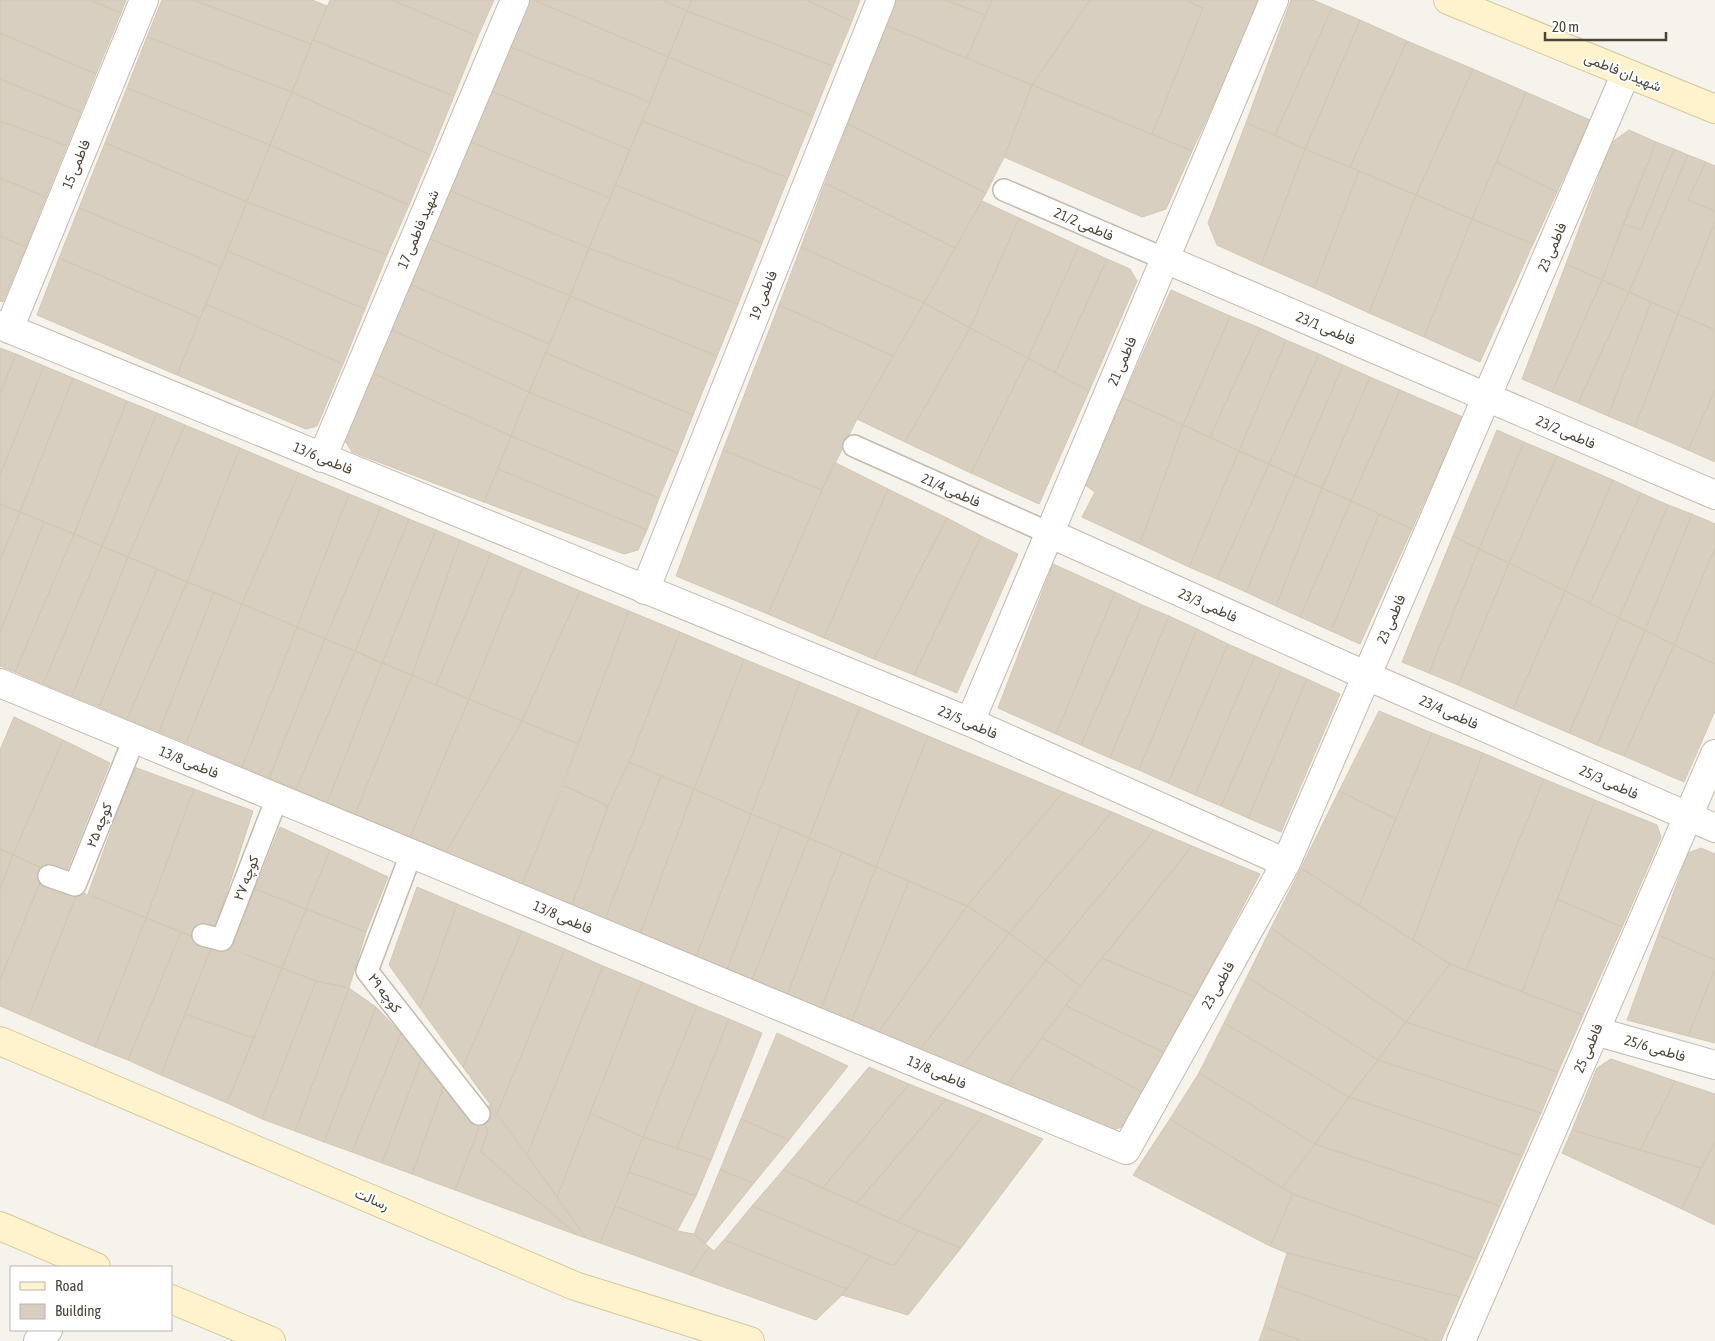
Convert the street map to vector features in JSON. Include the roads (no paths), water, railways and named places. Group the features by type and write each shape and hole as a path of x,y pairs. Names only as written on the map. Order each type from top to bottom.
{"street":[{"name":"فاطمی 15","path":"4,327 144,0"},
{"name":"شهید فاطمی 17","path":"322,458 515,0"},
{"name":"فاطمی 19","path":"645,590 881,0"},
{"name":"فاطمی 21","path":"970,722 1274,0"},
{"name":"شهیدان فاطمی","path":"1448,0 1715,110"},
{"name":"فاطمی 23","path":"1126,1150 1286,863 1626,73"},
{"name":"فاطمی 23/1","path":"1165,258 1487,398"},
{"name":"فاطمی 13/6","path":"4,327 645,590"},
{"name":"فاطمی 23/2","path":"1487,398 1715,495"},
{"name":"فاطمی 23/3","path":"1049,533 1367,676"},
{"name":"فاطمی 23/5","path":"645,590 970,722 1286,863"},
{"name":"فاطمی 23/4","path":"1367,676 1531,748"},
{"name":"فاطمی 13/8","path":"2,688 134,739 1126,1150"},
{"name":"فاطمی 25/3","path":"1531,748 1715,828"},
{"name":"فاطمی 25","path":"1461,1341 1715,754"},
{"name":"فاطمی 25/6","path":"1595,1031 1715,1065"},
{"name":"رسالت","path":"0,1041 574,1286 750,1341"},
{"path":"0,1226 94,1266"},
{"path":"172,1299 271,1341"},
{"path":"38,1341 47,1331"}],"lane":[{"name":"فاطمی 21/2","path":"1004,190 1165,258"},
{"name":"فاطمی 21/4","path":"854,446 1049,533"},
{"name":"کوچه ۲۵","path":"49,876 75,885 134,739"},
{"name":"کوچه ۲۷","path":"203,935 222,940 277,798"},
{"name":"کوچه ۲۹","path":"412,854 367,971 479,1114"}]}
